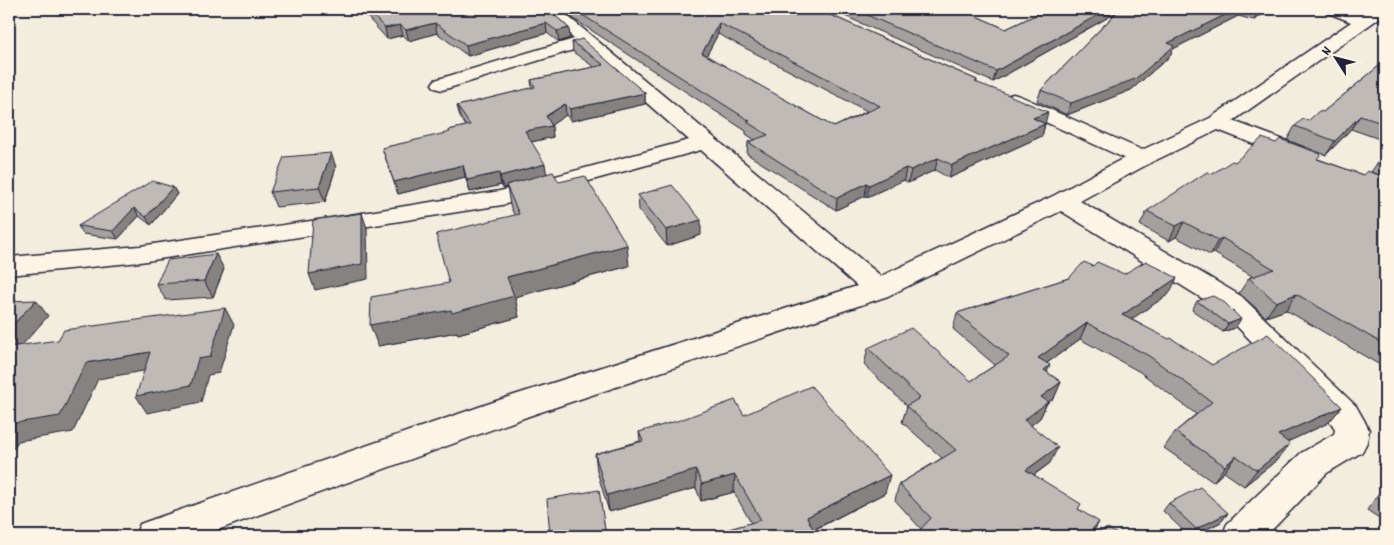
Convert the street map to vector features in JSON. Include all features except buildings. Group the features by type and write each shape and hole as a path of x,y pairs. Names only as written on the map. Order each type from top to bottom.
{"street":[{"path":"549,9 878,289"},
{"path":"1332,9 1378,13"},
{"path":"154,536 517,407 878,289 1062,201 1142,158 1217,122 1378,13"},
{"path":"442,84 586,41"},
{"path":"996,92 1142,158"},
{"path":"1217,122 1314,159"},
{"path":"9,266 140,254 331,226 502,198 705,142"},
{"path":"1062,201 1231,303 1344,415 1352,430 1350,442 1314,463 1241,536"}]}
